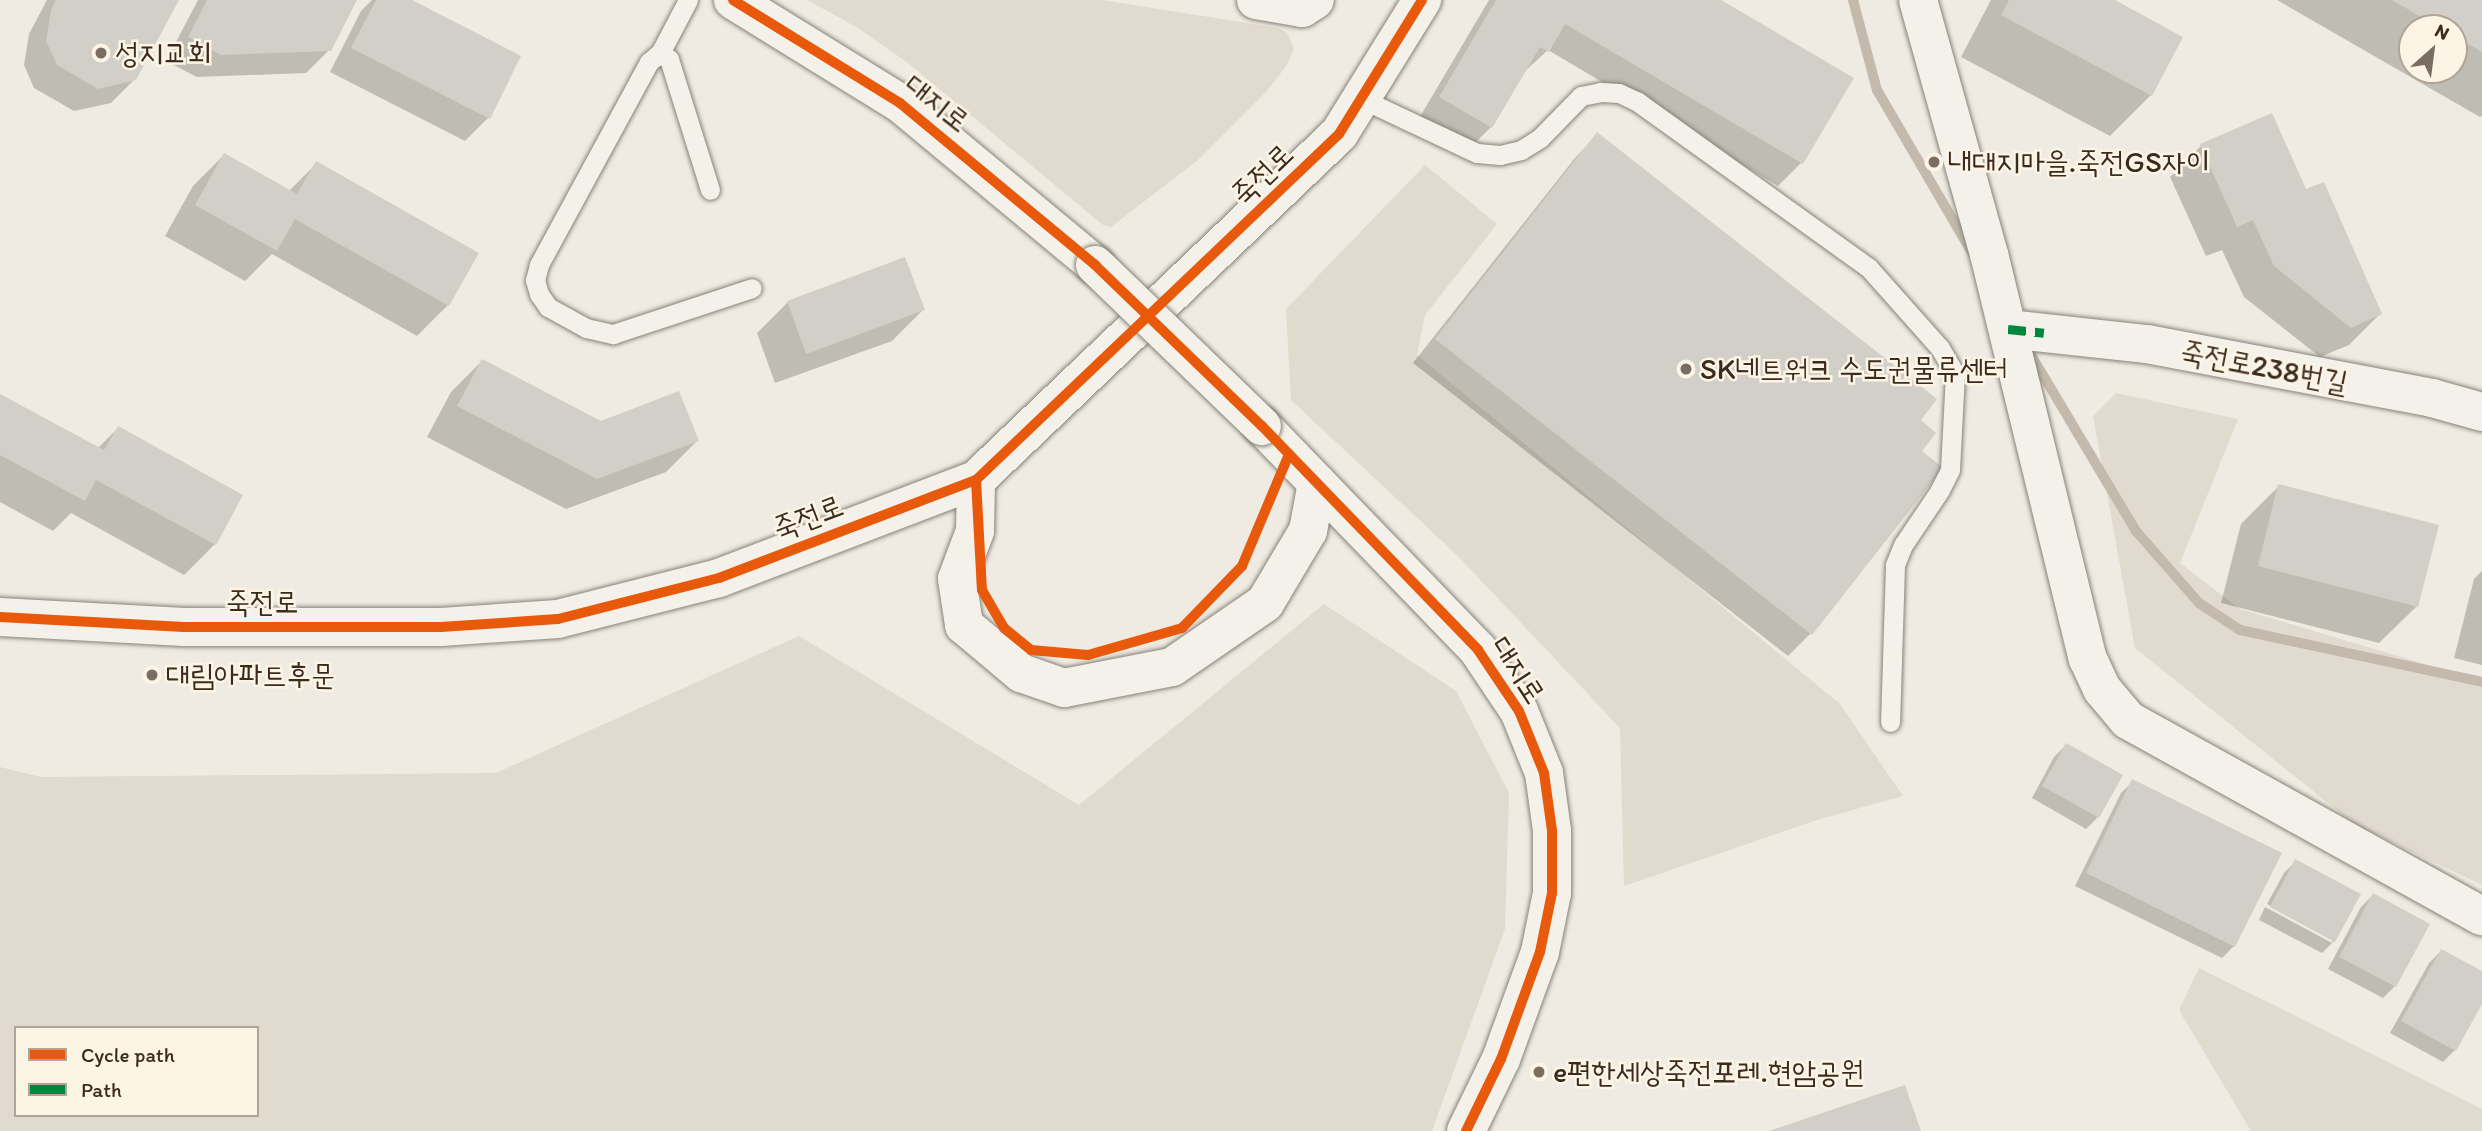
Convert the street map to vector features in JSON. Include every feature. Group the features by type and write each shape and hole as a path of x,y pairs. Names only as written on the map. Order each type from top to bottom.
{"street":[{"name":"대지로","path":"733,0 900,103 1096,265 1262,426 1478,650 1519,711 1544,773 1552,831 1552,893 1540,952 1501,1059 1466,1131"},
{"path":"1256,0 1302,8 1315,0"},
{"name":"죽전로","path":"0,617 184,627 441,627 558,619 719,578 976,480 1339,134 1422,0"},
{"path":"1918,0 1989,254 2021,330 2088,659 2102,689 2128,720 2482,916"},
{"name":"죽전로238번길","path":"2021,330 2147,344 2432,398 2482,412"},
{"path":"976,480 975,531 957,579 964,625 1021,674 1064,688 1172,667 1265,603 1308,531 1317,483"}],"lane":[{"path":"688,0 660,53 649,62 539,265 535,280 539,294 548,307 586,328 612,334 752,288"},
{"path":"660,53 669,59 710,190"},
{"path":"1362,99 1477,153 1500,155 1521,150 1539,138 1581,96 1601,92 1619,93 1638,102 1868,267 1940,348 1955,374 1950,470 1940,490 1903,545 1895,565 1890,722"}],"shaded area":[{"path":"807,0 1102,0 1278,28 1287,33 1294,48 1287,65 1267,91 1198,160 1111,227 1103,225 908,63 858,28"},
{"path":"1425,165 1497,224 1425,315 1417,355 1840,704 1903,796 1820,819 1624,886 1620,728 1459,557 1291,400 1286,309"},
{"path":"2116,393 2238,419 2180,563 2240,609 2482,681 2482,885 2354,824 2135,648 2093,416"},
{"path":"1324,604 1456,691 1509,793 1505,929 1432,1131 0,1131 0,767 41,777 496,773 799,636 1079,805"},
{"path":"2199,968 2482,1109 2482,1131 2251,1131 2179,1010"}],"building":[{"name":"성지교회","path":"56,0 179,0 136,80 98,89 57,65 46,41 51,10"},
{"path":"207,0 357,0 331,51 221,55 188,37"},
{"path":"376,0 412,0 521,56 490,119 351,48"},
{"path":"1496,0 1721,0 1854,78 1803,164 1565,24 1549,52 1540,47 1492,128 1439,97"},
{"path":"2009,0 2115,0 2183,37 2152,96 2001,15"},
{"path":"2392,0 2482,0 2482,52 2468,44 2468,14 2416,14"},
{"path":"2272,113 2306,189 2324,182 2382,314 2351,328 2274,266 2253,220 2237,227 2200,144"},
{"name":"SK네트워크 수도권물류센터","path":"1597,132 1937,399 1921,420 1936,433 1922,451 1943,468 1812,635 1435,339"},
{"path":"224,153 297,194 316,161 479,253 449,306 295,219 277,251 195,205"},
{"path":"905,257 925,310 806,354 787,301"},
{"path":"482,359 601,421 679,391 699,441 597,479 457,406"},
{"path":"0,394 104,450 118,426 243,495 216,545 96,480 85,501 0,455"},
{"path":"2278,484 2439,525 2418,607 2258,566"},
{"path":"2066,743 2123,775 2099,818 2042,786"},
{"path":"2132,779 2282,853 2235,947 2086,873"},
{"path":"2295,859 2361,894 2335,942 2270,907"},
{"path":"2373,893 2430,924 2396,987 2339,957"},
{"path":"2441,949 2482,971 2482,1004 2456,1051 2401,1021"},
{"path":"1905,1085 1921,1131 1769,1131"}],"waterway":[{"path":"1853,0 1877,90 1973,254"},
{"path":"2028,350 2136,531 2199,603 2240,630 2482,682"}],"marked path":[{"path":"2008,329 2044,333"}],"cycle path":[{"path":"733,0 900,103 1095,265 1262,426 1478,650 1519,711 1544,773 1552,831 1552,893 1540,952 1501,1059 1466,1131"},
{"path":"0,617 184,627 441,627 558,619 719,578 976,480 1339,134 1422,0"},
{"path":"976,480 982,590 1004,628 1031,650 1088,655 1182,628 1242,566 1289,454"}],"place":[{"name":"성지교회","path":"101,53"},
{"name":"내대지마을.죽전GS자이","path":"1934,162"},
{"name":"SK네트워크 수도권물류센터","path":"1686,369"},
{"name":"대림아파트후문","path":"152,675"},
{"name":"e편한세상죽전포레.현암공원","path":"1539,1072"}]}
